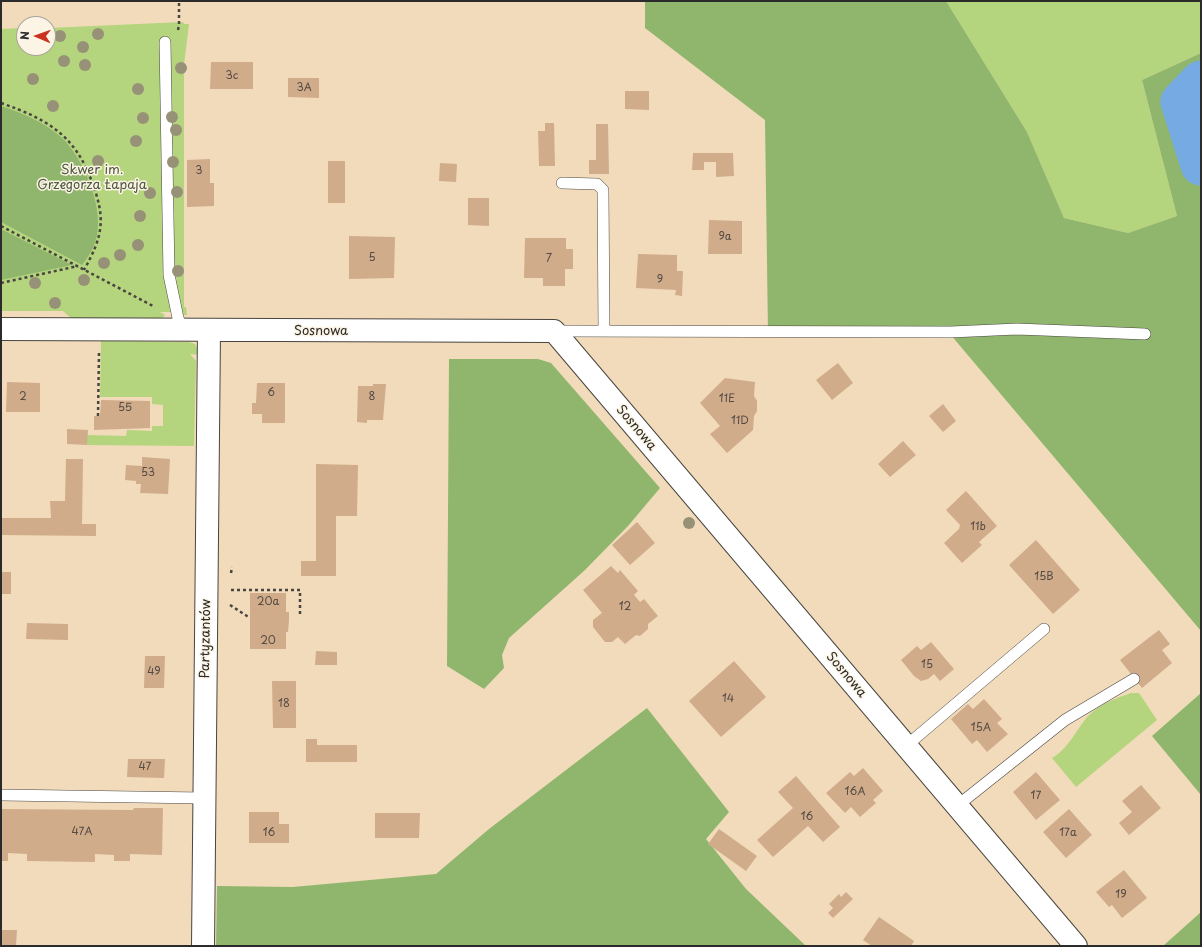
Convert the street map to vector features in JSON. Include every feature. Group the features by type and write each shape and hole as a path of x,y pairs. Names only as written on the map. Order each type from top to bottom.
{"street":[{"name":"Sosnowa","path":"1,329 183,331 554,331 1076,946"},
{"name":"Partyzantów","path":"203,946 203,798 210,331"}],"lane":[{"path":"165,42 169,275 178,318 183,331"},
{"path":"562,183 597,184 603,190 604,331"},
{"path":"554,331 951,332 1017,329 1145,334"},
{"path":"906,746 1044,629"},
{"path":"957,806 1065,720 1134,679"},
{"path":"1,795 203,798"}],"path":[{"path":"165,42 175,38 179,25 179,1"},
{"path":"1,103 32,115 52,127 74,145 81,156 97,194 101,215 99,237 96,249 84,270"},
{"path":"1,283 78,266"},
{"path":"98,416 100,330"},
{"path":"231,590 300,590 300,614"},
{"path":"230,605 250,618"}],"green space":[{"path":"645,1 946,1 1027,132 1064,218 1128,233 1177,216 1142,80 1201,53 1201,631 950,334 768,333 765,120 645,28"},
{"path":"946,1 1201,1 1201,53 1142,80 1177,216 1128,233 1064,218 1027,132"},
{"name":"Skwer im. Grzegorza Łapaja","path":"183,22 184,24 189,24 184,65 184,307 186,307 187,315 180,315 179,312 160,312 165,315 161,320 73,320 63,311 1,311 1,29 16,28 16,56 56,56 56,28"},
{"path":"1,106 32,118 55,132 69,146 84,169 94,196 98,223 95,243 82,265 1,222"},
{"path":"1,229 72,265 1,280"},
{"path":"101,341 189,342 195,344 201,355 190,354 196,361 194,446 87,445 87,435 126,436 127,430 152,431 152,426 163,426 163,405 152,404 152,397 100,397"},
{"path":"449,359 538,359 551,363 660,488 628,526 585,570 509,638 502,655 504,668 484,689 447,666"},
{"path":"1131,693 1139,693 1157,720 1076,787 1052,758 1064,749 1090,714 1110,701"},
{"path":"1201,693 1201,795 1152,736"},
{"path":"647,708 729,812 706,839 746,889 806,946 216,946 217,886 293,887 436,874 489,829"},
{"path":"1201,912 1201,946 1163,946"}],"building":[{"path":"211,62 253,62 253,89 210,89"},
{"path":"288,78 319,78 319,98 288,97"},
{"path":"625,91 649,91 649,110 625,109"},
{"path":"545,123 554,123 555,166 539,166 538,131 545,131"},
{"path":"596,124 608,124 609,174 589,174 589,160 596,160"},
{"path":"693,153 733,153 734,176 716,177 716,162 704,162 704,170 692,170"},
{"path":"210,159 210,183 214,183 214,206 187,207 187,160"},
{"path":"328,161 345,161 345,203 328,203"},
{"path":"440,163 457,164 456,182 439,181"},
{"path":"468,198 489,198 489,226 468,225"},
{"path":"709,220 742,221 742,254 708,254"},
{"path":"349,236 395,237 394,278 349,279"},
{"path":"525,238 566,238 566,249 573,249 573,269 565,269 565,286 543,286 543,278 524,278"},
{"path":"638,254 677,255 677,271 683,271 682,296 675,295 676,290 636,288"},
{"path":"838,363 853,383 832,400 816,380"},
{"path":"725,378 755,382 754,396 757,401 757,411 754,416 753,430 727,453 710,434 720,426 700,403"},
{"path":"7,382 40,383 40,412 6,412"},
{"path":"257,383 285,383 285,423 262,423 262,414 252,414 252,403 256,403"},
{"path":"373,384 386,384 383,420 367,420 367,423 357,422 358,386 373,386"},
{"path":"101,400 150,401 150,428 94,430 94,416 100,416"},
{"path":"943,404 956,421 943,432 929,416"},
{"path":"67,429 88,430 87,445 67,444"},
{"path":"903,441 916,455 890,477 878,464"},
{"path":"142,457 170,459 168,494 140,493 141,484 136,484 136,481 125,480 126,465 142,466"},
{"path":"66,459 83,459 82,524 96,524 96,536 1,535 1,518 51,518 50,501 65,501"},
{"path":"316,464 358,465 357,516 336,516 336,576 301,576 301,561 316,561"},
{"path":"966,491 997,526 979,542 982,545 962,563 944,543 959,529 960,525 946,510"},
{"path":"637,522 655,543 630,565 612,545"},
{"path":"1036,540 1080,590 1053,614 1009,565"},
{"path":"611,566 618,573 620,570 638,591 634,595 640,602 644,599 658,616 648,624 648,629 640,636 636,635 625,644 618,637 612,642 605,642 593,627 593,620 602,613 583,590"},
{"path":"1,572 11,572 11,594 1,594"},
{"path":"250,593 286,593 286,612 289,612 289,621 288,632 286,632 286,649 250,649"},
{"path":"27,623 68,624 68,640 26,639"},
{"path":"1159,630 1170,644 1162,650 1172,663 1142,688 1120,660"},
{"path":"931,642 954,669 940,681 934,674 928,679 921,681 914,676 901,660 917,646 921,650"},
{"path":"316,651 337,652 337,665 315,665"},
{"path":"145,656 165,656 164,688 144,688"},
{"path":"734,661 766,697 721,737 689,701"},
{"path":"272,681 296,681 296,728 273,728"},
{"path":"984,699 1002,719 997,723 1008,734 987,752 977,740 972,744 951,719 968,704 973,709"},
{"path":"306,739 317,739 317,745 357,745 357,762 306,762"},
{"path":"128,759 165,759 164,778 127,777"},
{"path":"863,768 883,791 873,800 876,803 860,817 851,807 845,813 826,793 850,772 854,776"},
{"path":"1036,772 1060,800 1036,820 1013,792"},
{"path":"796,776 840,827 823,842 808,826 773,857 757,840 793,808 778,792"},
{"path":"1141,785 1161,808 1129,835 1119,823 1132,812 1122,801"},
{"path":"134,808 163,808 162,855 130,854 130,861 114,861 114,855 95,854 95,862 27,861 27,854 8,853 8,861 1,861 1,809 133,810"},
{"path":"1069,809 1092,835 1066,858 1043,832"},
{"path":"249,812 279,812 279,824 289,824 289,843 249,843"},
{"path":"375,813 420,813 419,838 375,838"},
{"path":"719,829 757,856 746,871 708,844"},
{"path":"1124,870 1147,898 1122,918 1112,905 1109,907 1096,892"},
{"path":"846,892 853,899 833,918 828,913 833,908 829,904 839,894 841,897"},
{"path":"879,917 914,941 911,946 872,946 863,940"},
{"path":"1,930 17,930 16,946 1,946"}],"waterway":[{"path":"1201,81 1181,102 1201,165"}]}
